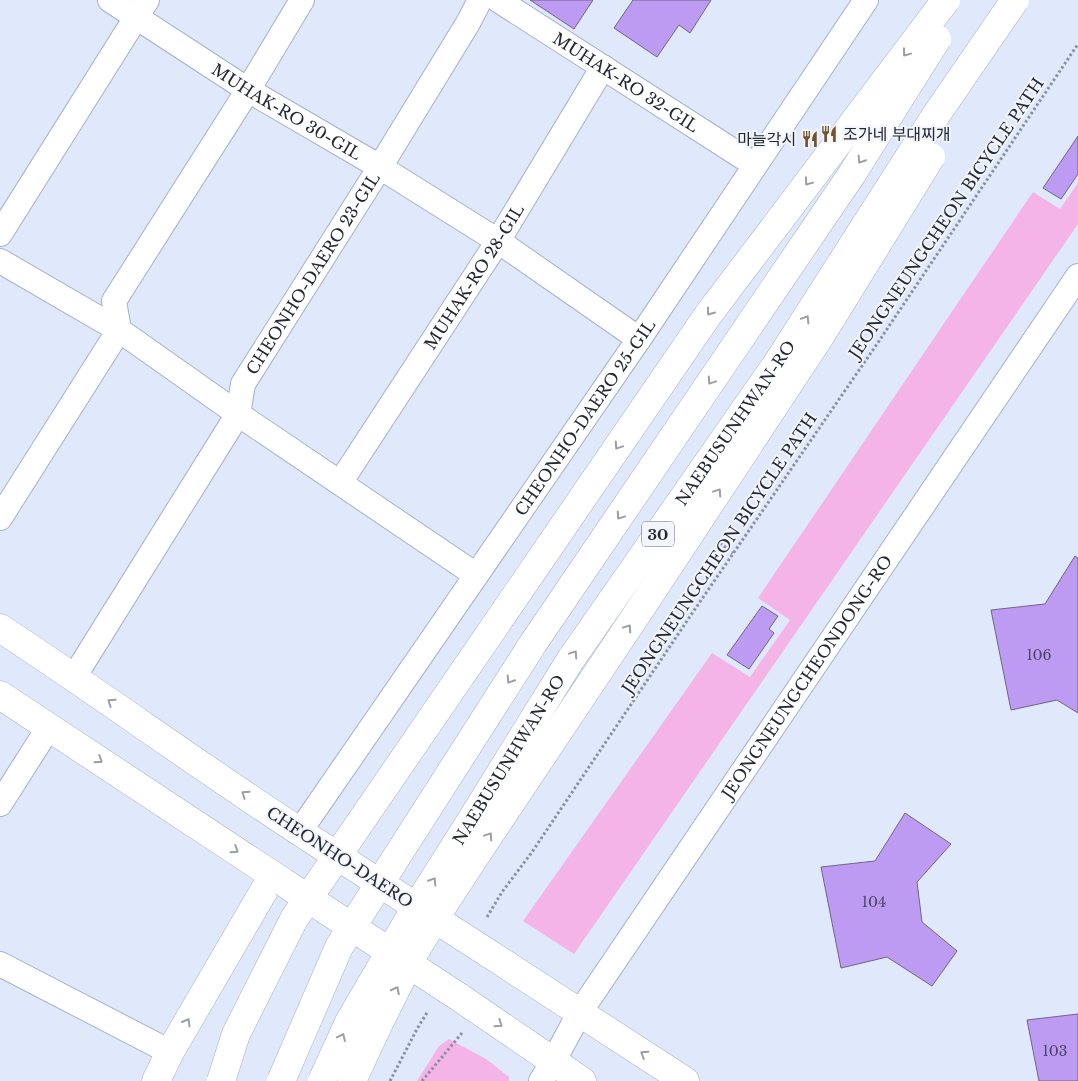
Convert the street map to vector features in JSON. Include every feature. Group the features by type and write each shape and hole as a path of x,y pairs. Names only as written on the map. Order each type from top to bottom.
{"main road":[{"path":"221,1081 236,1034 294,919 708,315 946,0"},
{"name":"30","path":"282,1081 339,947 534,642 852,174 962,0"},
{"name":"NAEBUSUNHWAN-RO","path":"322,1081 349,1022 412,914 571,659 778,362 934,118 1015,0"},
{"path":"352,1081 414,953 440,910 821,336 1028,0"},
{"name":"CHEONHO-DAERO","path":"0,628 74,676 306,835 685,1081"},
{"path":"0,695 469,1004 547,1071 582,1081"},
{"path":"156,1081 170,1052 278,878"}],"street":[{"name":"MUHAK-RO 30-GIL","path":"110,0 142,8 248,90 380,167 498,241 639,339"},
{"path":"0,518 119,330 114,301 248,90 302,0"},
{"name":"CHEONHO-DAERO 23-GIL","path":"74,676 238,414 243,384 380,167 480,0"},
{"name":"MUHAK-RO 32-GIL","path":"498,0 755,165"},
{"name":"CHEONHO-DAERO 25-GIL","path":"306,835 476,575 639,339 866,0"},
{"path":"0,234 142,8"},
{"name":"MUHAK-RO 28-GIL","path":"340,483 498,241 603,67"},
{"path":"0,261 119,330 238,414 476,575"},
{"name":"JEONGNEUNGCHEONDONG-RO","path":"547,1071 580,1012 1078,276"},
{"path":"0,804 49,727"},
{"path":"0,964 170,1052"}],"path":[{"name":"JEONGNEUNGCHEON BICYCLE PATH","path":"482,924 502,892 538,844 692,612 877,344 1078,44"},
{"path":"422,1081 469,1004"},
{"path":"390,1081 417,1029 432,1005"}],"shaded area":[{"path":"1078,183 1078,224 574,954 523,921 712,653 750,677 790,620 758,598 1033,192 1060,209"},
{"path":"449,1039 486,1059 509,1077 509,1081 417,1081 439,1046"}],"pier":[{"path":"913,0 1065,0 821,391 794,374 460,878 487,896 409,1011 390,998 352,1081 258,1081 275,1038 317,949 281,925 357,807 389,829 719,323 698,307"}],"building":[{"path":"530,0 593,0 574,29"},
{"path":"633,0 711,0 690,33 679,25 657,57 614,28"},
{"path":"1078,136 1078,174 1061,199 1043,188"},
{"path":"1075,556 1078,558 1078,713 1057,700 1011,710 991,610 1045,604"},
{"path":"762,606 778,616 769,629 774,633 749,669 727,655"},
{"path":"905,813 951,844 917,882 922,922 957,951 932,986 887,957 841,968 821,867 875,861"},
{"path":"1078,1014 1078,1081 1039,1081 1027,1020"}],"place":[{"name":"조가네 부대찌개","path":"829,134"},
{"name":"마늘각시","path":"810,139"}]}
